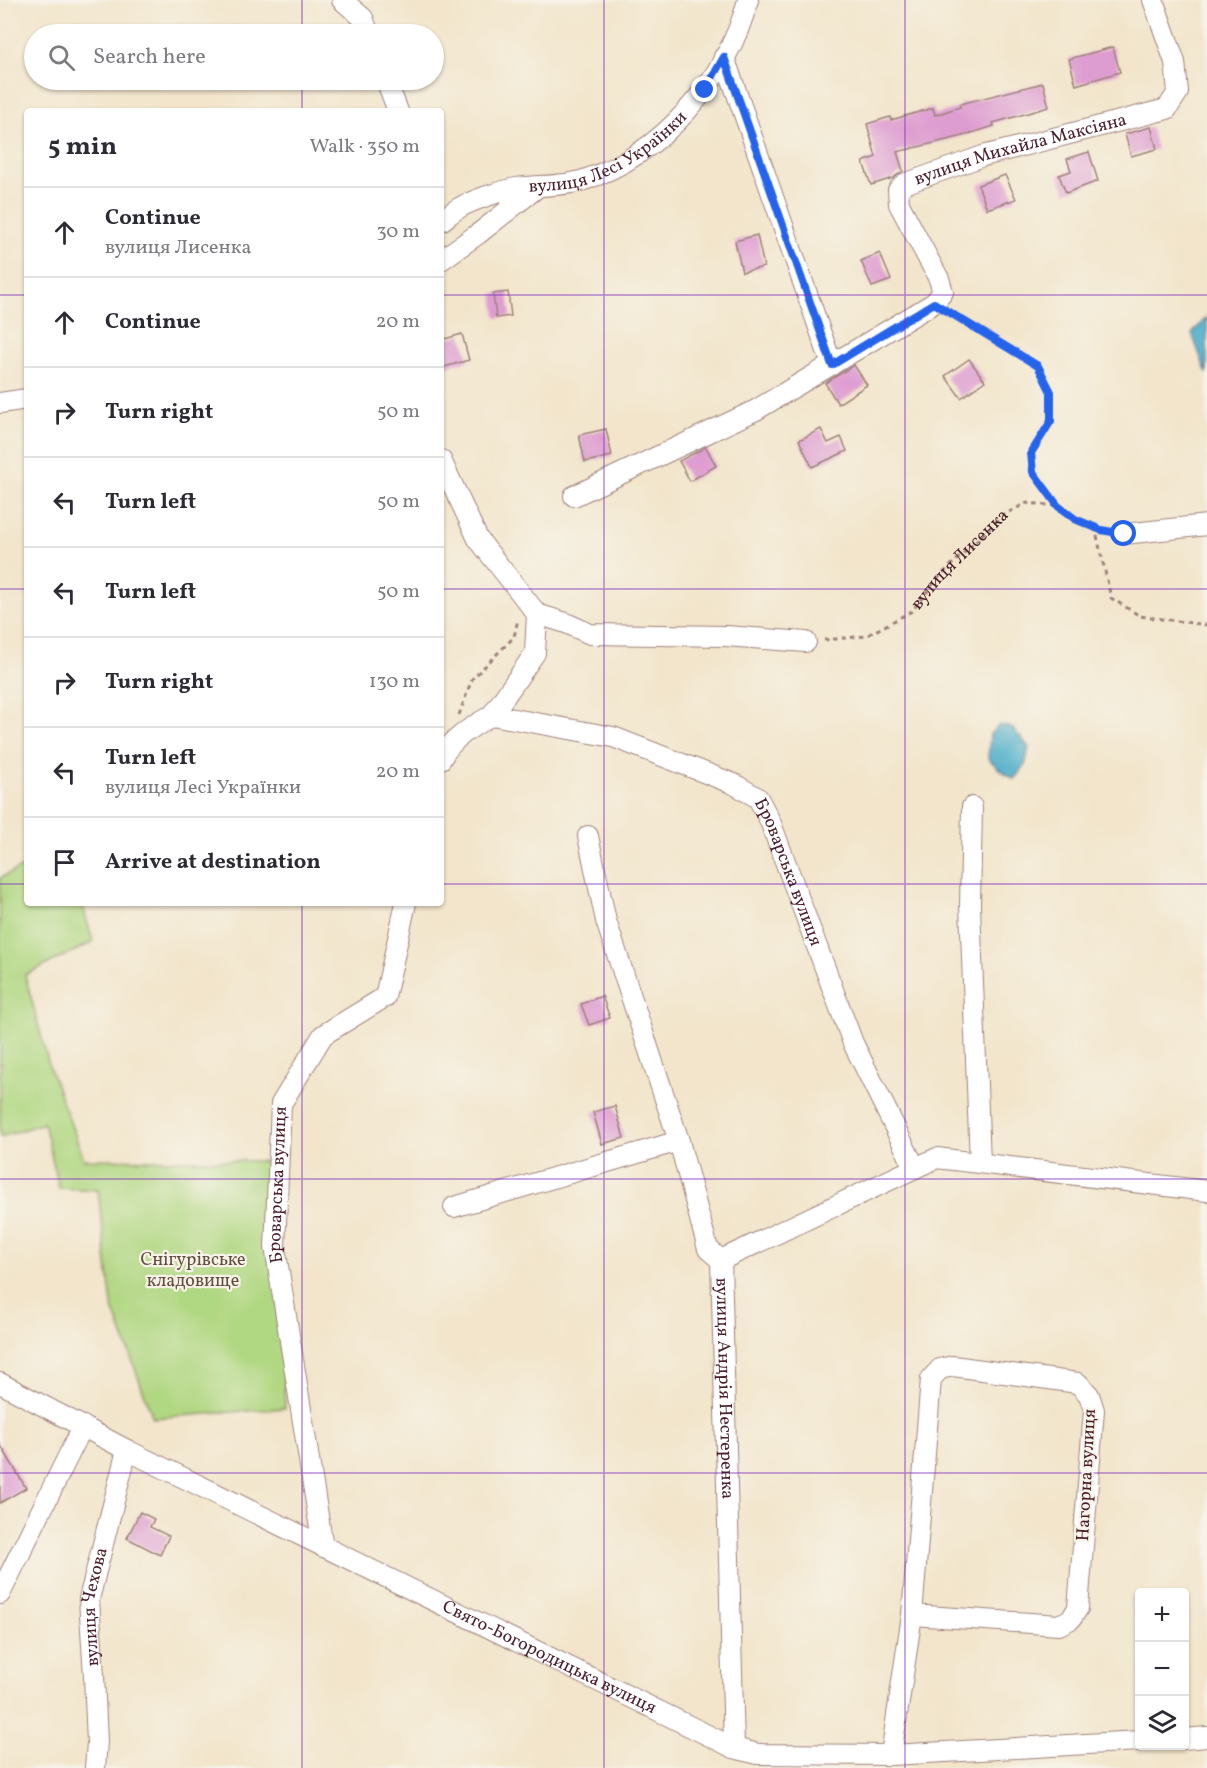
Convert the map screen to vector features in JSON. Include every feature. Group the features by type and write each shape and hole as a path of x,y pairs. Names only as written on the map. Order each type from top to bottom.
{"street":[{"path":"342,0 363,18 365,24"},
{"name":"вулиця Лесі Українки","path":"451,209 513,189 582,181 613,168 639,152 668,130 705,90 741,26 748,0"},
{"name":"вулиця Михайла Максіяна","path":"934,303 943,292 939,279 899,204 898,190 904,184 983,156 1167,109 1178,92 1175,62 1154,0"},
{"path":"724,57 832,365"},
{"path":"390,90 397,108"},
{"path":"444,258 540,186"},
{"path":"574,496 756,410 934,303"},
{"path":"0,403 24,399"},
{"path":"444,466 478,539 537,614 566,622 590,634 726,636 806,642"},
{"path":"1124,534 1207,525"},
{"path":"444,753 468,729 492,715 535,652 537,614"},
{"name":"Броварська вулиця","path":"492,715 613,737 734,784 758,798 770,821 853,1043 915,1168"},
{"path":"972,807 970,905 980,1163"},
{"name":"вулиця Андрія Нестеренка","path":"588,836 606,921 679,1141 708,1249 721,1260 734,1748"},
{"name":"Броварська вулиця","path":"322,1546 275,1247 282,1104 323,1035 385,997 405,906"},
{"path":"453,1208 679,1141"},
{"path":"721,1260 937,1158 1207,1191"},
{"name":"Нагорна вулиця","path":"891,1755 912,1615 931,1380 940,1369 953,1366 1078,1383 1089,1395 1094,1410 1078,1608 1071,1619 1059,1625 912,1615"},
{"name":"Свято-Богородицька вулиця","path":"0,1383 127,1450 734,1748 758,1754 891,1755 1135,1741"},
{"path":"0,1594 83,1426"},
{"name":"вулиця Чехова","path":"95,1768 97,1742 89,1599 127,1450"},
{"path":"1189,1738 1207,1737"}],"path":[{"path":"934,303 1038,366 1051,392 1051,421 1031,453 1033,472 1058,506"},
{"name":"вулиця Лисенка","path":"806,642 866,636 912,611 937,579 1003,515 1027,504 1058,506 1075,519 1124,534"},
{"path":"1095,527 1111,598 1140,616 1207,625"},
{"path":"456,721 472,679 514,637 522,597"}],"green space":[{"name":"Снігурівське кладовище","path":"24,866 24,906 83,906 93,942 25,975 50,1069 84,1159 265,1161 281,1285 285,1408 153,1418 112,1305 98,1190 59,1188 44,1123 0,1137 0,878"}],"water":[{"path":"1207,317 1207,374 1192,334"},
{"path":"999,725 1012,728 1029,747 1025,766 1014,779 988,758 990,734"}],"building":[{"path":"1113,47 1120,72 1076,85 1069,59"},
{"path":"1043,83 1049,107 993,123 994,126 959,137 897,152 903,171 893,178 871,185 863,162 876,157 867,124 933,108 935,115 960,107 960,104"},
{"path":"1151,127 1157,149 1131,156 1125,134"},
{"path":"1089,152 1098,181 1066,193 1059,175 1071,171 1067,159"},
{"path":"1005,175 1016,199 987,209 978,185"},
{"path":"757,235 764,267 742,272 735,241"},
{"path":"880,253 891,280 872,287 861,261"},
{"path":"508,292 511,316 496,318 493,294"},
{"path":"462,334 469,360 444,367 444,339"},
{"path":"969,359 985,381 961,398 945,376"},
{"path":"854,365 867,385 838,404 825,383"},
{"path":"606,429 612,456 585,462 579,435"},
{"path":"821,429 828,443 841,437 847,451 812,467 799,440"},
{"path":"706,447 716,466 690,481 679,461"},
{"path":"602,996 610,1018 589,1025 581,1004"},
{"path":"615,1106 624,1138 602,1144 593,1112"},
{"path":"0,1444 26,1488 0,1503"},
{"path":"140,1512 154,1519 150,1527 169,1536 160,1555 127,1538"}],"route":[{"path":"705,90 724,57 832,365 934,303 1038,366 1051,392 1051,421 1031,453 1033,472 1058,506 1075,519 1101,530 1124,534"}]}
